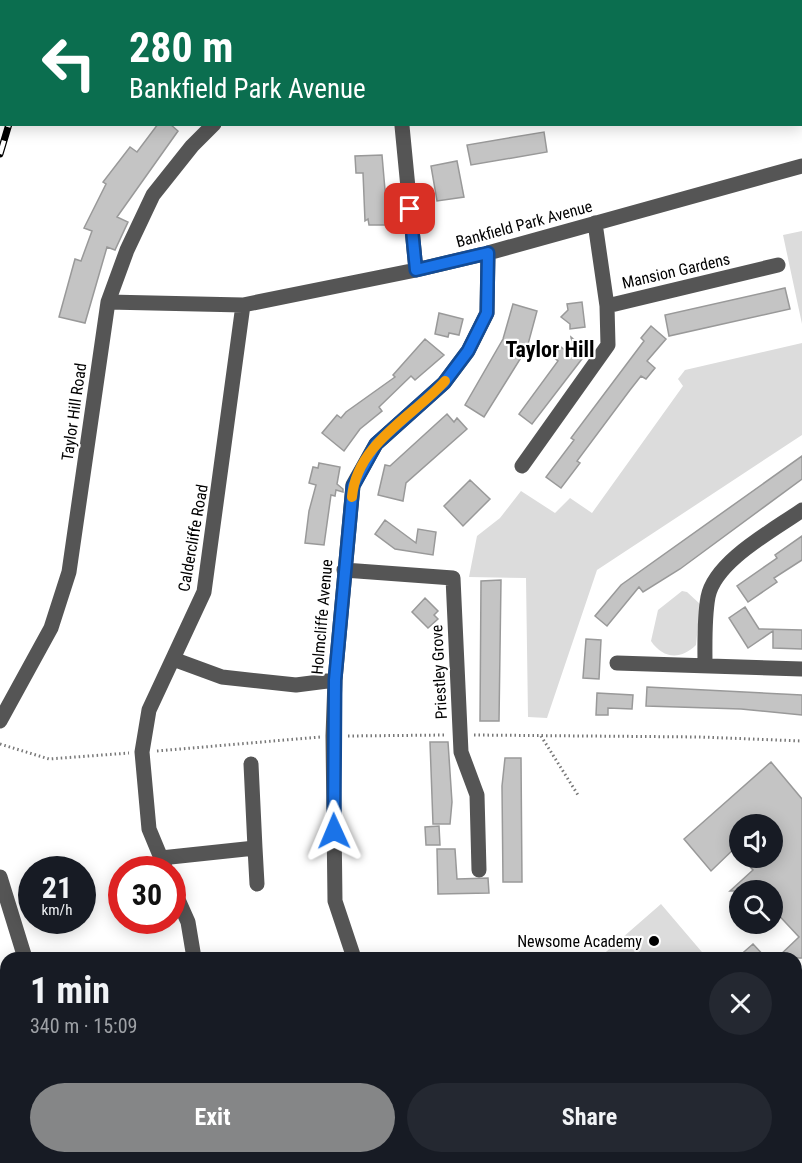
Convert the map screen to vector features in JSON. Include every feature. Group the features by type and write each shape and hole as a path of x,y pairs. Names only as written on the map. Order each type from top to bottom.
{"street":[{"name":"Taylor Hill Road","path":"0,721 51,628 69,572 108,302 127,250 153,195 192,146 212,126"},
{"path":"402,126 416,270"},
{"name":"Bankfield Park Avenue","path":"108,302 243,305 488,253 802,166"},
{"name":"Mansion Gardens","path":"522,466 605,352 609,337 607,306 595,223"},
{"name":"Holmcliffe Avenue","path":"352,952 335,901 333,736 335,680 353,486 376,444 444,383 468,351 487,313 488,253"},
{"name":"Mansion Gardens","path":"607,306 751,265 778,265"},
{"name":"Caldercliffe Road","path":"160,856 149,829 142,752 149,710 204,592 243,305"},
{"path":"705,666 708,595 714,581 741,553 802,510"},
{"name":"Priestley Grove","path":"344,570 453,578 461,752 477,795 480,870"},
{"path":"173,659 222,676 296,685 335,680"},
{"path":"617,663 802,669"},
{"path":"251,764 256,884"},
{"path":"186,860 255,848"},
{"path":"0,876 23,952"},
{"path":"186,918 193,952"}],"path":[{"path":"0,744 49,759 333,736 700,737 802,741"},
{"path":"541,736 578,795"}],"shaded area":[{"path":"802,231 802,324 783,235"},
{"path":"802,343 802,435 597,570 547,718 528,717 526,578 469,577 477,536 500,518 521,491 555,513 570,498 592,513 683,386 678,379 685,370"},
{"path":"682,591 687,592 700,604 696,645 684,653 672,655 661,651 651,641 658,610"},
{"path":"661,904 702,952 606,952"}],"building":[{"path":"156,126 172,126 178,131 117,217 128,222 115,250 107,247 85,323 59,317 75,259 81,261 92,231 84,228 106,184 103,182 130,147 137,152"},
{"path":"544,132 547,152 471,165 467,145"},
{"path":"382,155 388,225 369,225 368,219 365,221 363,173 356,173 355,156"},
{"path":"457,161 464,197 437,201 431,166"},
{"path":"785,288 790,309 669,336 665,315"},
{"path":"582,302 585,327 570,329 570,324 561,317 568,310 567,304"},
{"path":"513,304 537,311 527,348 484,417 465,405 503,339"},
{"path":"439,313 463,319 459,335 449,333 448,337 435,334"},
{"path":"651,326 666,339 647,361 655,368 646,379 641,376 630,390 577,461 580,463 561,488 546,477 574,440 571,438 644,341 641,338"},
{"path":"571,337 588,351 532,424 519,414 558,361 553,357 561,347 574,357"},
{"path":"425,339 444,355 415,380 411,376 379,407 382,411 360,429 344,451 322,433 337,415 341,418 395,377 393,375"},
{"path":"447,414 454,422 457,418 467,429 406,483 403,501 378,495 385,465 390,466"},
{"path":"802,456 802,479 680,569 643,592 639,587 607,626 595,616 621,585"},
{"path":"319,463 340,467 337,484 343,489 343,492 336,490 335,496 331,495 324,545 305,543 309,511 316,485 309,483 313,467 318,468"},
{"path":"470,480 490,499 463,526 444,506"},
{"path":"385,520 416,543 418,529 436,532 433,555 395,549 375,534"},
{"path":"802,536 802,560 774,578 777,582 748,602 737,586 777,558 775,555"},
{"path":"501,580 499,721 480,721 481,581"},
{"path":"425,598 438,611 434,615 438,619 428,628 412,612"},
{"path":"745,607 759,629 802,630 802,649 773,648 773,631 748,648 729,618"},
{"path":"586,639 601,640 599,679 583,678"},
{"path":"647,687 802,695 802,715 741,709 646,706"},
{"path":"597,693 633,695 632,709 608,708 608,715 596,715"},
{"path":"430,742 448,742 452,802 450,824 433,824"},
{"path":"505,758 521,758 522,882 503,882 502,786"},
{"path":"771,762 802,799 802,952 783,952 799,937 783,920 783,880 742,880 753,870 751,868 783,868 783,814 729,814 729,854 711,871 684,839"},
{"path":"439,826 440,845 426,845 425,827"},
{"path":"437,849 455,849 457,879 488,878 489,893 438,894"},
{"path":"753,944 760,952 744,952"}],"railway":[{"path":"0,154 8,126"}],"slow traffic":[{"path":"352,497 353,486 376,444 445,381"}],"place":[{"name":"Newsome Academy","path":"654,941"}],"district":[{"name":"Taylor Hill","path":"550,349"}],"route":[{"path":"334,831 335,680 353,486 376,444 444,383 468,351 487,313 488,253 416,270 410,209"}]}
